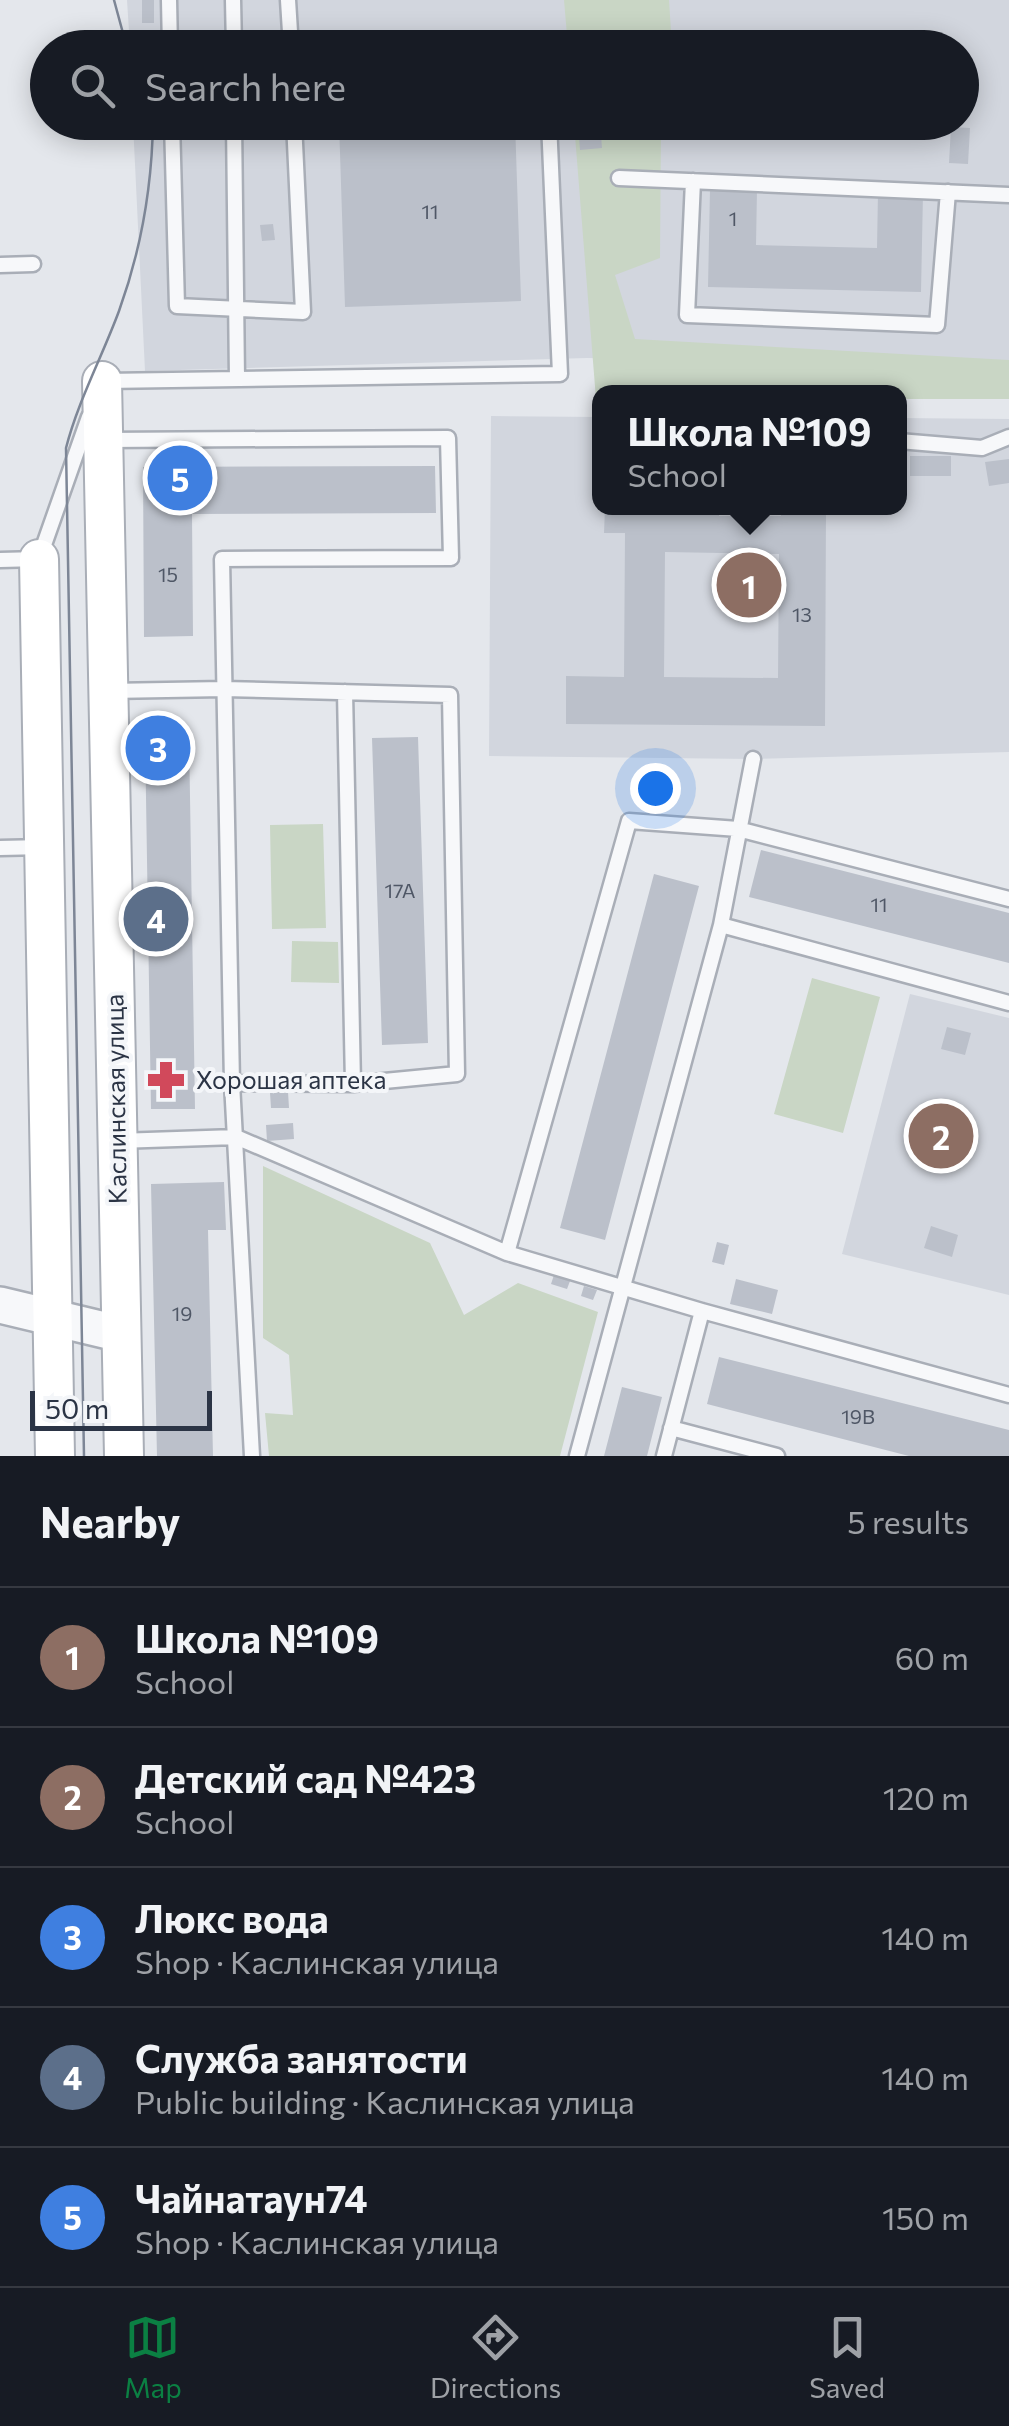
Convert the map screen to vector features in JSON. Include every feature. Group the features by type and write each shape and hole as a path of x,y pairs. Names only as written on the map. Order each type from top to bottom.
{"main road":[{"name":"Каслинская улица","path":"102,381 124,1456"},
{"path":"39,559 56,1456"}],"street":[{"path":"0,1305 121,1334"}],"lane":[{"path":"169,0 170,30"},
{"path":"233,0 234,30"},
{"path":"288,0 289,30"},
{"path":"172,140 177,306 303,312 295,140"},
{"path":"234,140 237,379"},
{"path":"0,560 39,559 102,381 560,374 550,140"},
{"path":"619,178 1009,194"},
{"path":"693,181 687,315 937,325 948,192"},
{"path":"0,266 34,264"},
{"path":"907,443 982,448 1009,437"},
{"path":"103,440 448,438 451,558 222,559 232,1083 252,1456"},
{"path":"108,692 224,689 450,695 457,1074 353,1084 232,1083"},
{"path":"345,692 353,1084"},
{"path":"577,1456 721,926 753,759"},
{"path":"507,1253 629,821 738,829 1009,899"},
{"path":"0,848 44,847"},
{"path":"721,926 1009,1003"},
{"path":"118,1141 236,1138 507,1253 1009,1395"},
{"path":"664,1456 702,1310"},
{"path":"671,1428 777,1456"}],"shaded area":[{"path":"127,0 1009,0 1009,365 587,358 145,371 134,140 979,140 979,30 129,30"},
{"path":"491,416 592,417 592,515 907,515 907,418 1009,419 1009,752 753,759 489,756"},
{"path":"910,994 1009,1018 1009,1295 842,1254"}],"green space":[{"path":"564,0 669,0 671,30 567,30"},
{"path":"575,140 661,140 660,258 615,275 635,339 1009,360 1009,399 907,399 907,385 595,385"},
{"path":"323,824 326,928 272,929 270,825"},
{"path":"292,941 338,942 339,983 291,982"},
{"path":"812,978 880,997 843,1133 774,1114"},
{"path":"263,1166 430,1243 464,1315 518,1283 598,1312 560,1456 269,1456 265,1413 293,1415 289,1355 263,1338"}],"building":[{"path":"142,0 154,0 154,23 142,23"},
{"path":"340,140 516,140 521,301 345,307"},
{"path":"579,140 601,140 602,148 580,150"},
{"path":"950,140 969,140 968,164 949,163"},
{"path":"710,189 757,190 756,245 877,248 878,192 923,193 921,292 708,287"},
{"path":"273,224 275,240 262,241 260,225"},
{"path":"910,456 951,456 951,476 910,476"},
{"path":"1009,459 1009,483 989,486 985,462"},
{"path":"435,466 436,513 192,514 193,636 144,637 143,467"},
{"path":"605,515 826,515 825,726 566,724 566,676 624,677 625,533 604,533","holes":["665,552 779,554 778,678 664,677"]},
{"path":"189,734 195,1109 151,1109 145,735"},
{"path":"418,737 428,1043 382,1045 372,738"},
{"path":"761,850 1009,913 1009,963 749,897"},
{"path":"654,874 699,886 605,1240 560,1228"},
{"path":"947,1027 971,1033 965,1055 941,1049"},
{"path":"288,1092 289,1108 271,1108 270,1093"},
{"path":"293,1123 294,1139 267,1141 266,1125"},
{"path":"912,1128 940,1135 934,1157 906,1149"},
{"path":"224,1182 226,1230 208,1230 213,1456 157,1456 151,1184"},
{"path":"931,1226 958,1235 952,1257 924,1248"},
{"path":"717,1242 729,1245 724,1265 712,1262"},
{"path":"554,1275 570,1281 567,1289 551,1284"},
{"path":"736,1279 778,1290 772,1314 730,1304"},
{"path":"584,1286 597,1290 593,1300 581,1296"},
{"path":"719,1357 1009,1430 1009,1456 909,1456 707,1404"},
{"path":"622,1387 662,1397 647,1456 604,1456"}],"tram line":[{"path":"114,0 122,30"},
{"path":"84,1456 66,448 133,265 148,195 152,140"}],"place":[{"name":"Чайнатаун74","path":"180,478"},
{"name":"Школа №109","path":"749,585"},
{"name":"Люкс вода","path":"158,748"},
{"name":"Служба занятости","path":"156,919"},
{"name":"Хорошая аптека","path":"166,1080"},
{"name":"Детский сад №423","path":"941,1136"}]}
